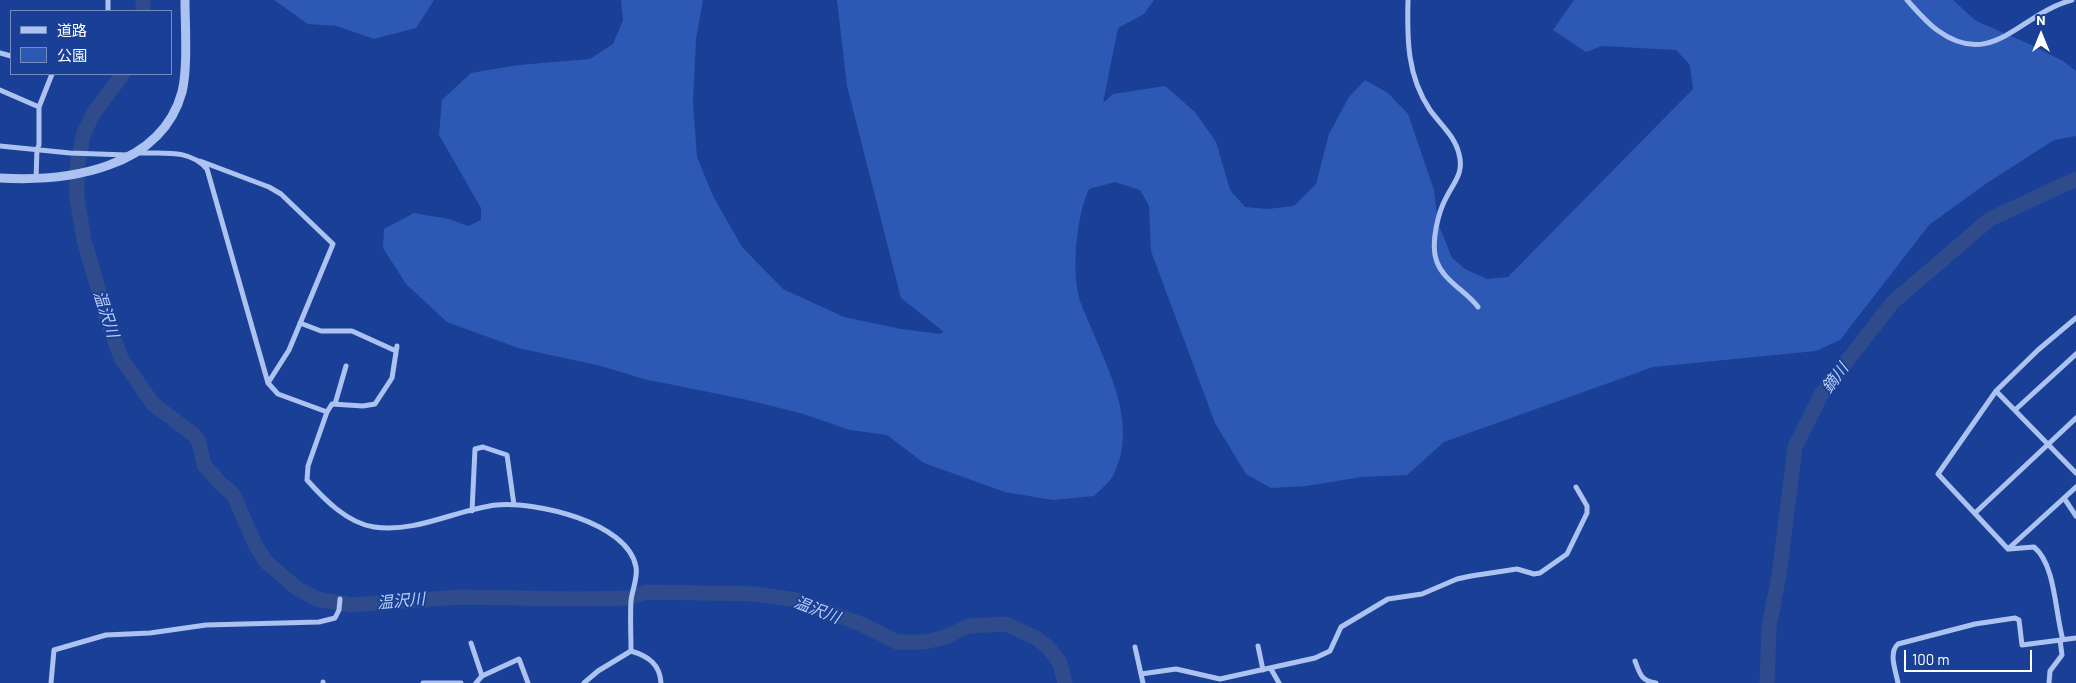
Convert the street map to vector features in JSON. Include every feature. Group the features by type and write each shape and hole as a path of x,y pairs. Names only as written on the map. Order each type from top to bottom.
{"street":[{"path":"0,178 36,180 84,173 108,167 132,154 164,128 179,102 184,74 185,0"},
{"path":"1408,0 1409,56 1412,72 1421,94 1456,143 1460,154 1460,174 1447,196 1435,241 1437,262 1444,274 1478,307"},
{"path":"1907,0 1935,29 1964,45 1984,45 1994,42 2047,9 2072,0"},
{"path":"36,180 37,150 40,145 39,107 52,75"},
{"path":"0,90 39,107"},
{"path":"0,146 98,155 189,155 269,187 281,194 334,244 289,350 268,383"},
{"path":"200,161 207,169 268,383 278,394 327,412"},
{"path":"2008,549 1938,474 1996,391 2038,350 2076,318"},
{"path":"300,323 321,331 352,331 396,348 392,378 375,404 363,406 332,404 327,412 308,466 307,480 338,510 362,523 392,528 434,522 494,505 514,505 583,519 620,538 627,547 636,568 631,601 631,650"},
{"path":"2015,410 2076,354"},
{"path":"335,404 346,366"},
{"path":"1996,391 2076,473"},
{"path":"1975,513 2076,418"},
{"path":"472,511 475,449 484,447 507,455 514,505"},
{"path":"1141,674 1176,669 1220,679 1315,658 1330,651 1341,627 1388,599 1422,594 1457,579 1471,576 1517,569 1534,574 1540,572 1568,554 1587,513 1587,506 1576,487"},
{"path":"2008,549 2076,487"},
{"path":"2064,498 2076,516"},
{"path":"2008,549 2034,547 2043,556 2054,592 2062,655 2050,671 2049,683"},
{"path":"51,683 54,650 106,635 150,633 206,625 319,622 335,618 339,610 340,600"},
{"path":"1898,683 1893,650 1898,644 1905,642 2008,617 2018,620 2022,645 2076,638"},
{"path":"471,643 482,676"},
{"path":"1258,646 1263,670"},
{"path":"1135,647 1142,683"},
{"path":"584,683 598,671 631,650"},
{"path":"631,650 652,661 658,669 661,683"},
{"path":"476,683 482,676 519,659 528,683"},
{"path":"1635,662 1641,678 1645,682 1656,683"},
{"path":"1271,669 1279,683"},
{"path":"423,683 461,683"}],"green space":[{"path":"274,0 434,0 416,28 374,39 337,26 308,24"},
{"path":"621,0 703,0 696,39 693,103 697,157 713,196 742,247 783,289 844,317 901,329 940,334 944,332 901,298 847,86 837,0 1154,0 1144,14 1118,28 1103,103 1113,94 1165,86 1195,112 1216,142 1230,190 1245,207 1268,209 1294,206 1316,184 1329,134 1349,97 1365,80 1388,93 1408,114 1434,190 1438,223 1452,258 1465,269 1487,279 1508,277 1693,89 1690,65 1676,50 1602,46 1586,52 1553,30 1574,0 1953,0 1976,21 2063,61 2076,71 2076,136 2054,140 1984,185 1929,225 1840,340 1816,351 1653,367 1444,442 1407,475 1362,477 1306,486 1271,488 1246,474 1215,423 1151,251 1149,206 1140,190 1115,182 1089,189 1081,212 1077,240 1076,282 1079,297 1118,398 1123,436 1121,455 1114,474 1094,496 1053,500 1005,492 924,463 887,435 850,430 800,413 743,399 644,379 601,366 518,348 447,322 406,284 383,248 384,229 414,213 449,219 468,226 481,220 481,208 439,135 442,100 471,73 519,65 590,59 613,44 623,20"}],"waterway":[{"name":"温沢川","path":"143,0 143,10"},
{"name":"温沢川","path":"122,75 93,114 84,133 77,166 77,198 84,240 105,313 121,358 153,404 193,434 199,442 204,465 233,494 255,544 266,562 298,589 317,599 352,605 460,597 576,599 628,598 646,592 756,594 796,600 861,624 897,642 925,642 945,637 969,626 1006,624 1036,638 1048,647 1060,663 1065,683"},
{"name":"鏑川","path":"1767,683 1769,627 1779,575 1795,447 1822,393 1893,302 1990,219 2076,179"}]}
